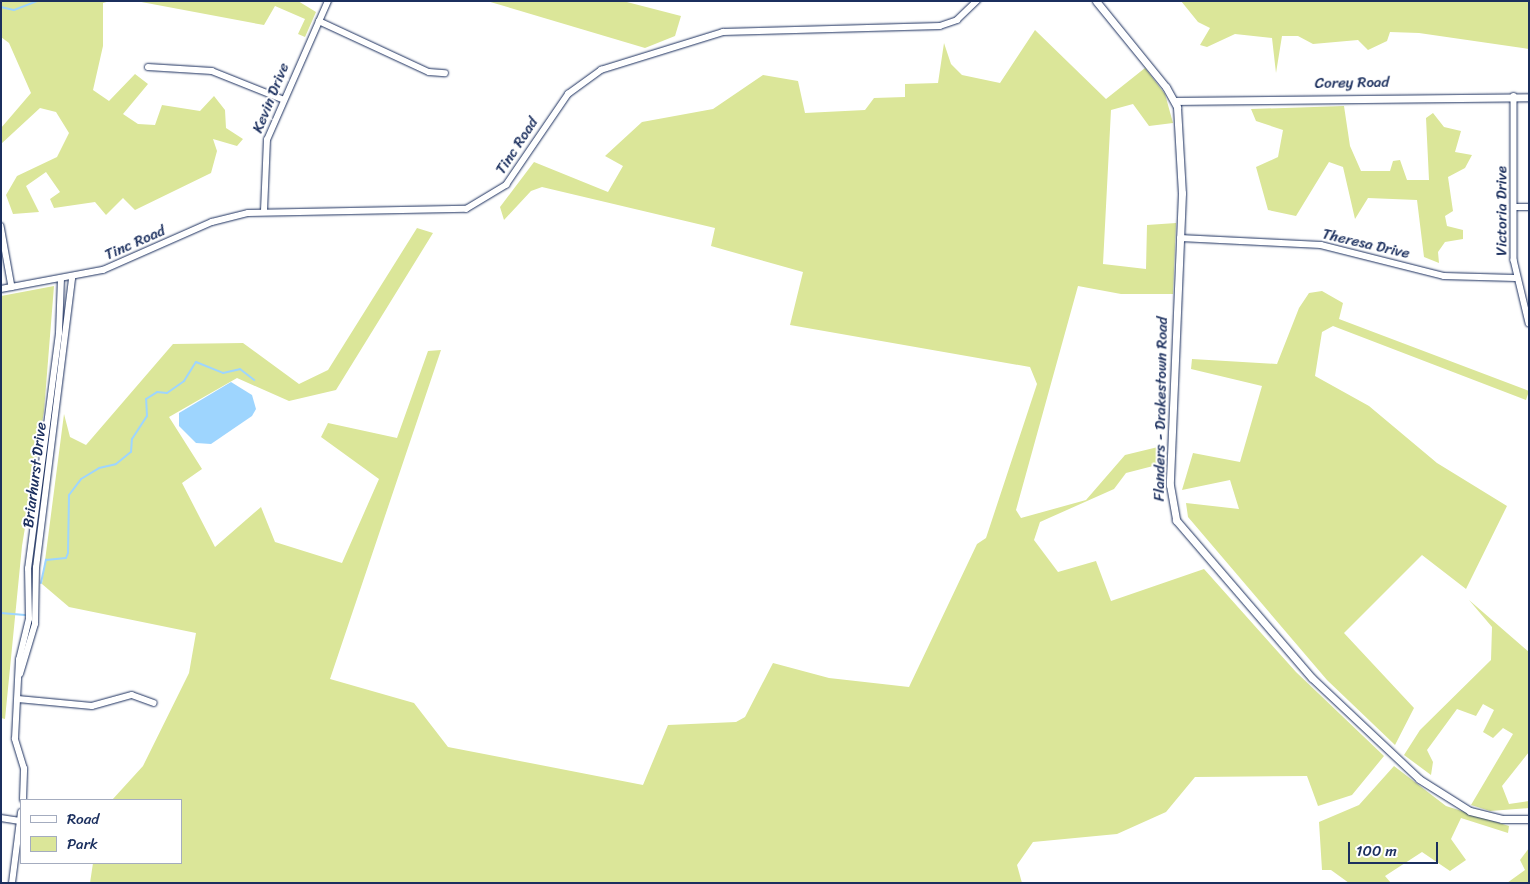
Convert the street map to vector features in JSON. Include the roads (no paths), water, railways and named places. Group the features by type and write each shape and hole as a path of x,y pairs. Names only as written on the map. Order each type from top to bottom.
{"street":[{"name":"Kevin Drive","path":"264,211 264,158 282,100 328,1"},
{"name":"Tinc Road","path":"1,289 62,279 111,268 219,220 264,211 466,209 506,185 572,89 601,70 718,32 940,26 957,20 976,1"},
{"path":"1096,1 1176,101"},
{"path":"319,21 429,72 445,73"},
{"path":"148,67 212,71 282,100"},
{"name":"Victoria Drive","path":"1514,96 1515,278 1529,323"},
{"name":"Corey Road","path":"1176,101 1529,96"},
{"name":"Flanders - Drakestown Road","path":"1176,101 1181,159 1180,238 1170,485 1176,520 1312,678 1419,779 1470,811 1502,819 1529,819"},
{"path":"1514,207 1529,207"},
{"path":"1,226 12,287"},
{"name":"Theresa Drive","path":"1180,238 1322,245 1444,276 1515,278"},
{"name":"Briarhurst Drive","path":"20,674 35,624 36,568 72,277"},
{"name":"Briarhurst Drive","path":"23,799 24,769 15,739 20,674 29,619 28,569 64,291 62,279"},
{"path":"18,699 92,706 132,695 154,703"},
{"path":"1,818 20,820 12,883"}],"water":[{"path":"231,382 252,395 256,409 252,416 211,444 196,443 179,426 179,413"}],"waterway":[{"path":"1,7 14,10 38,1"},
{"path":"41,583 46,560 66,558 68,553 69,495 81,479 99,468 116,464 131,452 132,439 147,416 146,399 157,392 167,393 184,381 196,362 223,373 240,369 254,380"},
{"path":"1,613 25,615"}]}
